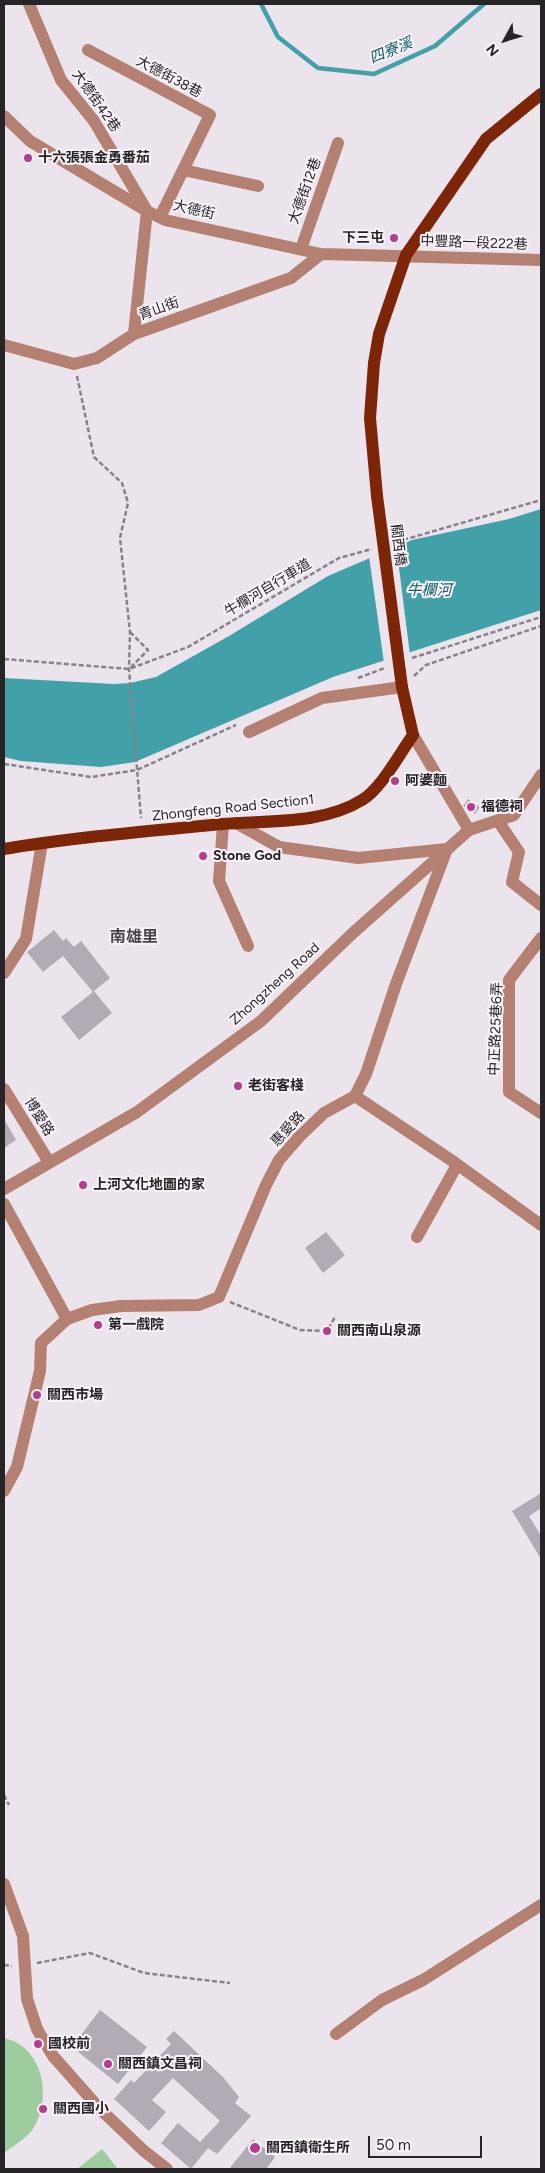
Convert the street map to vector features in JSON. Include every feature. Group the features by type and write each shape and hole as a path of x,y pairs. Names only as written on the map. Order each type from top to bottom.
{"main road":[{"path":"406,255 486,139 541,94"},
{"name":"關西橋","path":"402,687 377,496 370,418 374,363 379,334 406,255"},
{"path":"402,687 413,734"},
{"name":"Zhongfeng Road Section1","path":"4,849 143,832 309,818 344,810 364,800 386,775 413,734"}],"street":[{"name":"大德街42巷","path":"29,4 61,80 94,121 147,212"},
{"name":"大德街38巷","path":"88,50 210,115 160,217"},
{"name":"大德街","path":"4,116 30,141 147,212 160,217 320,254 406,255"},
{"name":"大德街12巷","path":"301,249 338,143"},
{"path":"183,170 258,186"},
{"path":"134,334 147,212"},
{"name":"青山街","path":"74,364 97,358 134,334 291,278 320,254"},
{"name":"中豐路一段222巷","path":"406,255 541,260"},
{"path":"4,345 74,364"},
{"path":"249,732 322,698 402,687"},
{"path":"413,734 469,830"},
{"name":"Zhongzheng Road","path":"4,1189 136,1112 261,1021 354,932 469,830 514,815 541,775"},
{"path":"498,821 519,852 512,882 541,905"},
{"path":"248,946 219,881 229,824 279,847 358,858 447,849 396,984 366,1074 355,1096 541,1225"},
{"path":"4,973 26,938 42,843"},
{"name":"中正路25巷6弄","path":"541,938 509,980 509,1092 541,1112"},
{"name":"博愛路","path":"4,1089 49,1162"},
{"name":"惠愛路","path":"219,1297 266,1184 279,1160 324,1113 355,1096"},
{"path":"417,1237 457,1165"},
{"path":"4,1204 67,1319"},
{"path":"5,1485 17,1467 40,1370 41,1342 67,1319 92,1310 121,1306 199,1305 219,1297"},
{"path":"4,1884 23,1936 27,1999 37,2029 53,2056 99,2108 144,2152 167,2169"},
{"path":"336,2034 382,2000 423,1980 541,1905"}],"path":[{"path":"74,364 94,457 122,483 128,503 120,538 130,632 129,669 143,832"},
{"path":"394,542 541,500"},
{"name":"牛欄河自行車道","path":"4,659 129,669 188,647 338,558 375,548"},
{"path":"426,665 541,626"},
{"path":"129,669 148,650 130,632"},
{"path":"219,1297 300,1330 327,1331 335,1317"},
{"path":"4,1795 9,1806"},
{"path":"25,1966 90,1953 144,1973 230,1984"}],"green space":[{"path":"4,2038 17,2043 28,2051 36,2062 41,2075 43,2089 39,2117 33,2129 24,2139 4,2153"},
{"path":"102,2149 118,2169 77,2169"}],"water":[{"name":"牛欄河","path":"541,509 541,610 333,677 135,762 101,767 21,761 4,757 4,678 114,684 130,683 156,677 229,636 328,576 412,540 509,519"}],"pier":[{"path":"396,544 410,655 384,663 369,556"}],"building":[{"name":"福德祠","path":"468,799 480,807 475,814 463,806"},
{"path":"54,930 63,941 66,938 74,947 81,941 110,978 94,991 112,1013 79,1040 61,1017 93,992 63,956 43,972 27,952"},
{"path":"4,1119 16,1140 4,1148"},
{"path":"326,1232 345,1255 323,1273 305,1248"},
{"path":"541,1493 541,1508 529,1516 541,1536 541,1559 512,1511"},
{"path":"100,2010 147,2047 118,2084 72,2047"},
{"path":"174,2031 223,2077 239,2097 235,2103 251,2116 217,2154 208,2148 191,2169 161,2143 178,2123 200,2142 220,2121 173,2078 152,2100 166,2112 149,2131 114,2099 131,2080 134,2083 171,2044 166,2039"},
{"name":"關西鎮衛生所","path":"253,2139 275,2157 266,2169 229,2169"}],"waterway":[{"name":"四寮溪","path":"261,4 278,37 318,68 374,74 435,46 484,4"}],"place":[{"name":"十六張張金勇番茄","path":"28,158"},
{"name":"下三屯","path":"394,238"},
{"name":"阿婆麵","path":"395,781"},
{"name":"福德祠","path":"471,807"},
{"name":"Stone God","path":"203,856"},
{"name":"老街客棧","path":"238,1086"},
{"name":"上河文化地圖的家","path":"83,1185"},
{"name":"第一戲院","path":"98,1325"},
{"name":"關西南山泉源","path":"327,1331"},
{"name":"關西市場","path":"37,1395"},
{"name":"國校前","path":"38,2044"},
{"name":"關西鎮文昌祠","path":"108,2064"},
{"name":"關西國小","path":"43,2109"},
{"name":"關西鎮衛生所","path":"255,2148"}],"district":[{"name":"南雄里","path":"134,937"}]}
